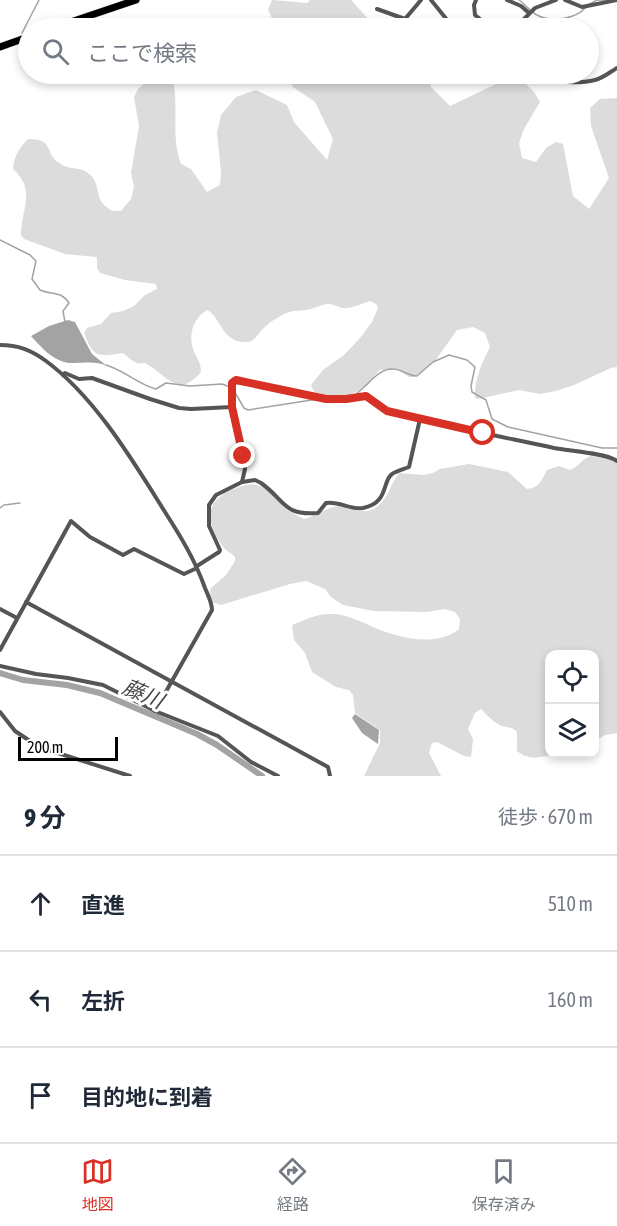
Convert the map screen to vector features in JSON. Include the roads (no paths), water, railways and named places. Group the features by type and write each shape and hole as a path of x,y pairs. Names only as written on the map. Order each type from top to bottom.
{"main road":[{"path":"83,18 136,0"},
{"path":"0,47 18,41"}],"street":[{"path":"407,18 421,0"},
{"path":"431,0 446,18"},
{"path":"476,0 475,15 478,18"},
{"path":"507,0 521,6 529,13"},
{"path":"524,18 542,4 556,0"},
{"path":"565,0 582,7 617,0"},
{"path":"377,9 400,18"},
{"path":"599,78 617,68"},
{"path":"0,345 17,345 49,363 92,407 128,455 186,544 197,567 212,610 155,711"},
{"path":"63,375 64,373 79,379 92,378 179,408 191,410 232,407"},
{"path":"242,482 245,469 232,407 232,383 236,380 326,399 366,396 387,411 587,454 607,455 617,461"},
{"path":"0,650 71,521 90,537 123,555 134,549 184,574 220,550 209,526 209,505 212,498 242,482 255,480 292,512 318,513 327,503 334,502 361,508 370,506 383,495 389,477 393,473 409,467 420,419"},
{"path":"27,602 328,767 330,776"},
{"path":"0,609 17,618"},
{"path":"0,666 104,686 155,711 218,736 251,762 278,776"},
{"path":"0,712 15,731 39,747 130,776"}],"waterway":[{"path":"30,18 39,0"},
{"path":"519,0 536,15 544,18"},
{"path":"588,5 597,0 606,0"},
{"path":"563,18 576,15 585,8"},
{"path":"0,240 30,255 36,261 32,279 40,290 60,295 69,303 63,311 65,322"},
{"path":"353,396 382,372 396,369 417,376 433,362 449,355 467,360 475,367 472,392 486,400 492,419 508,427 602,448 617,448"},
{"path":"106,365 156,389 166,383 190,386 222,384 230,387"},
{"path":"233,389 244,408 248,410 318,399"},
{"path":"0,508 4,505 20,503"},
{"name":"藤川","path":"0,673 23,680 67,685 100,693 197,734 262,776"}]}
